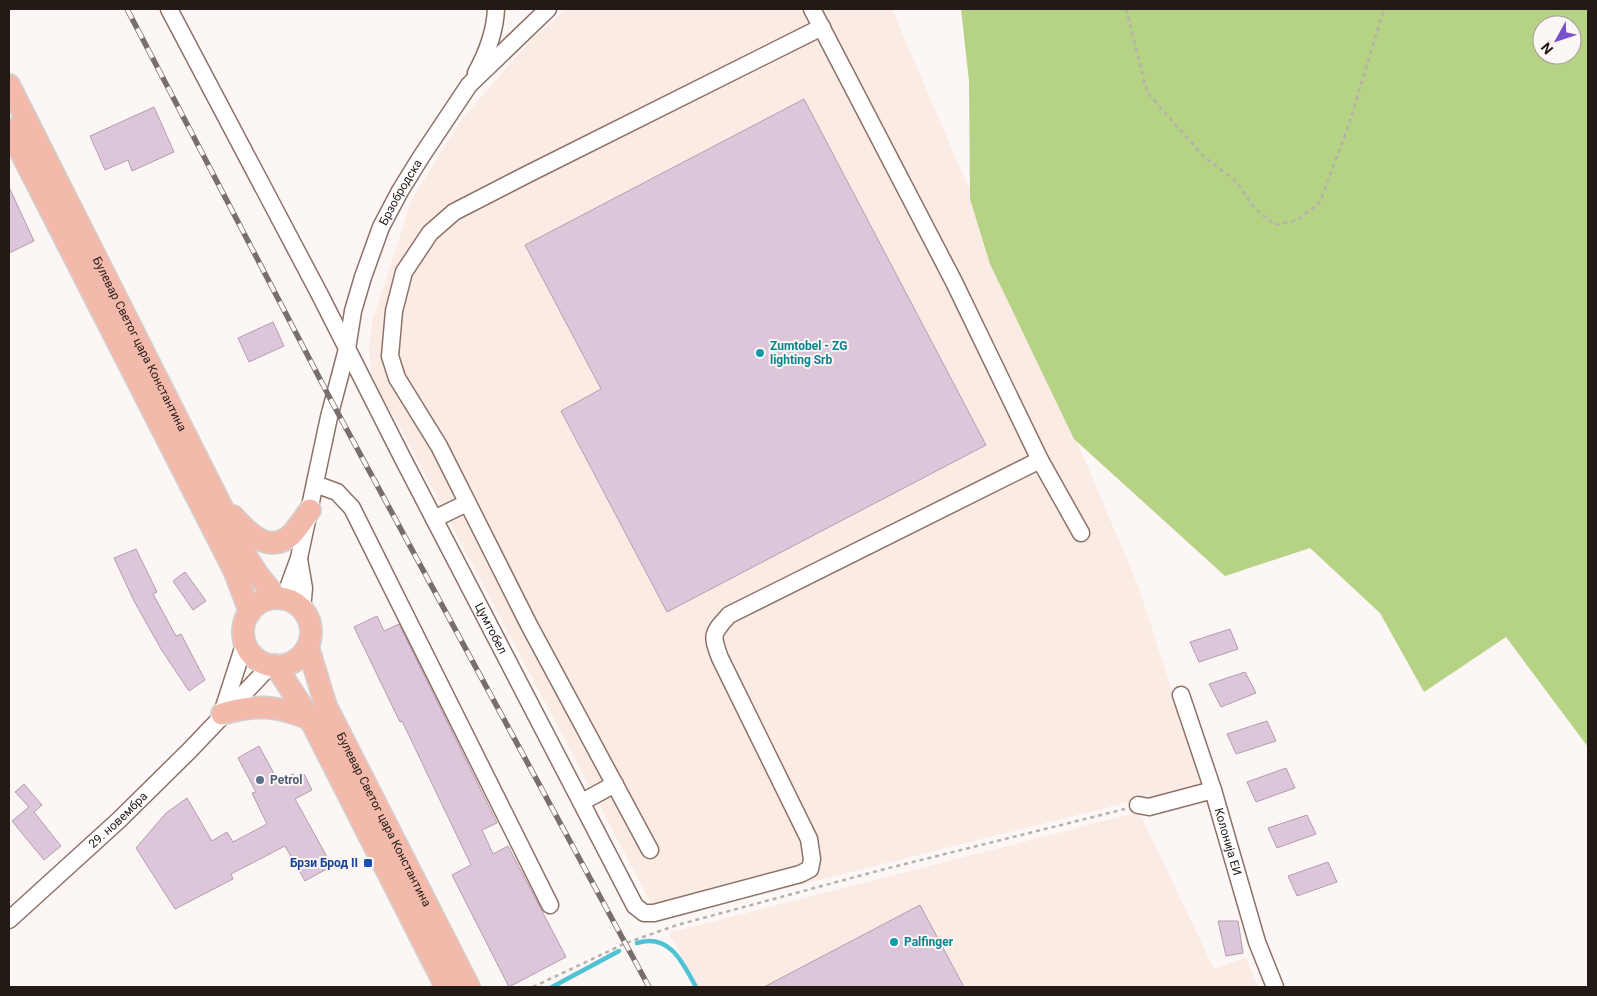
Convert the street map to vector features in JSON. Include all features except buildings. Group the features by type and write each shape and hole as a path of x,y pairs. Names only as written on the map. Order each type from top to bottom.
{"main road":[{"name":"Булевар Светог цара Константина","path":"9,85 248,559 258,575 288,602"},
{"name":"Булевар Светог цара Константина","path":"9,129 234,570 250,612"},
{"path":"216,497 244,529 261,542 279,542 291,535 310,510"},
{"path":"262,602 288,602 307,616 311,631 308,647 298,659 283,665 273,665 258,659 248,648 245,642 244,629 250,612 262,602"},
{"name":"Булевар Светог цара Константина","path":"308,647 326,706 469,987"},
{"name":"Булевар Светог цара Константина","path":"273,665 310,719 446,987"},
{"path":"222,714 242,708 264,707 286,710 310,719"}],"street":[{"name":"Цумтобел","path":"169,9 635,906 644,913 654,913 800,874 810,868 812,859 809,839 720,658 713,639 717,629 729,615 1040,460"},
{"path":"469,85 483,60 493,33 496,9"},
{"name":"Брзобродска","path":"288,602 304,588 299,558 329,417 347,349 353,310 381,227 420,157 469,85 548,9"},
{"path":"812,9 954,282 1040,460 1081,533"},
{"path":"650,850 529,625 438,446 396,378 390,356 394,311 404,272 430,233 454,212 822,27"},
{"path":"315,484 337,492 352,508 550,905"},
{"path":"434,520 467,503"},
{"name":"29. новембра","path":"222,714 245,642"},
{"name":"29. новембра","path":"9,920 120,820 190,750 222,714 273,665"},
{"name":"Колонија ЕИ","path":"1181,695 1213,790 1257,942 1275,987"},
{"path":"582,802 615,784"},
{"path":"1138,806 1149,807 1213,790"}],"path":[{"path":"1126,9 1147,92 1204,157 1235,180 1255,209 1275,225 1298,220 1320,202 1348,127 1384,9"},
{"path":"533,987 626,943 677,925 881,870 1138,806"}],"shaded area":[{"path":"567,9 892,9 1138,585 1203,786 1133,801 660,920 401,429 379,392 371,372 369,347 372,322 412,199 462,119 529,42"},
{"path":"1139,812 1214,969 1246,958 1258,987 698,987 669,933"}],"green space":[{"path":"961,9 1588,9 1588,747 1506,637 1424,692 1380,613 1310,548 1225,576 1074,439 990,264 970,199 969,81"}],"waterway":[{"path":"637,943 648,941 658,942 667,946 680,960 696,987"},
{"path":"552,987 619,951"}],"railway":[{"path":"127,9 333,404 649,987"}],"place":[{"name":"Zumtobel - ZG lighting Srb","path":"760,353"},
{"name":"Petrol","path":"260,780"},
{"name":"Брзи Брод II","path":"368,863"},
{"name":"Palfinger","path":"894,942"}]}
